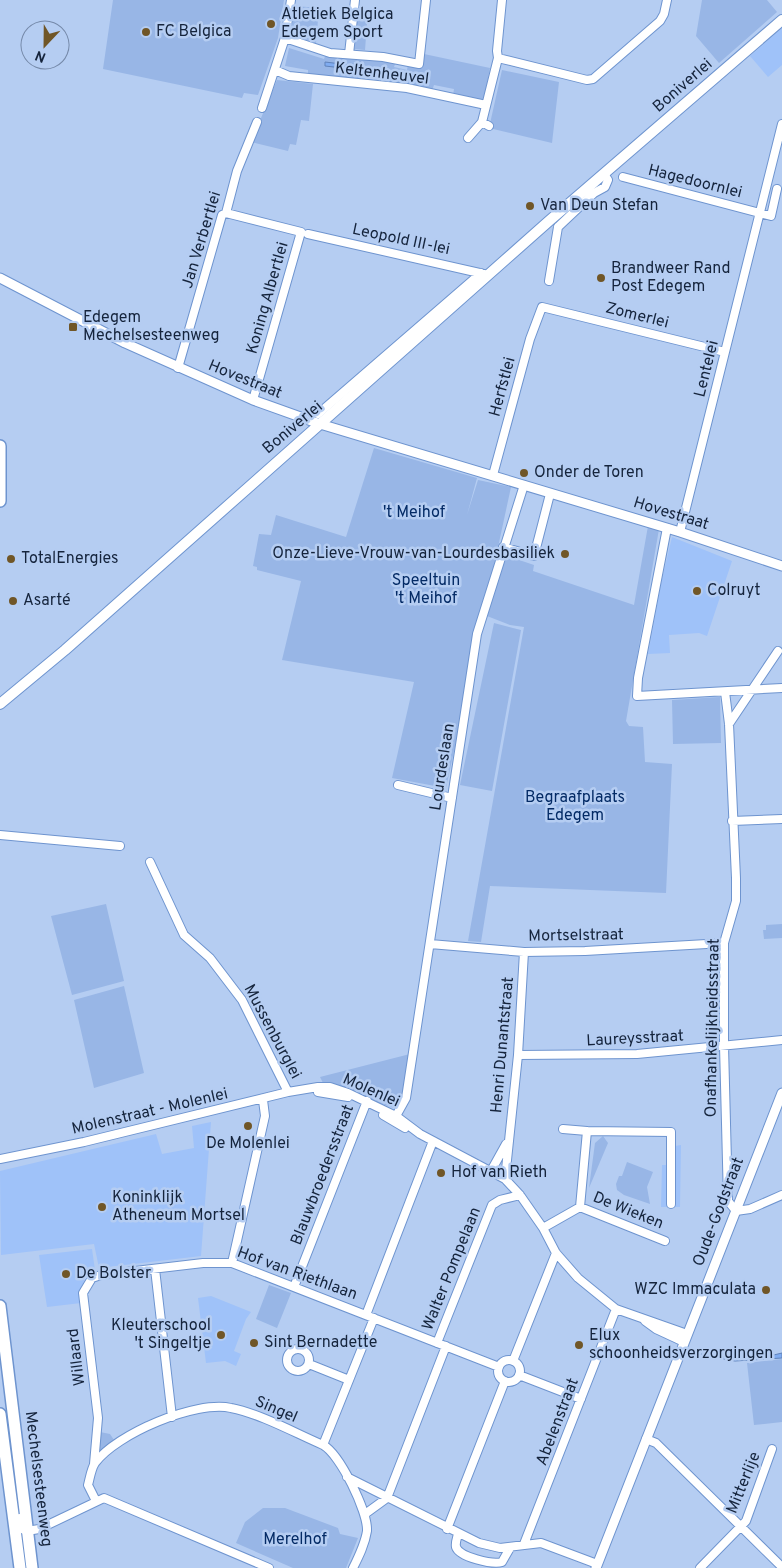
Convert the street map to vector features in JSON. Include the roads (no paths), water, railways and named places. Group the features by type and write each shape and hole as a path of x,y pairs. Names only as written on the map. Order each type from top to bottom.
{"main road":[{"name":"Boniverlei","path":"0,704 72,644 319,419 484,274 604,174 782,20"},
{"path":"0,446 0,501"},
{"name":"Mechelsesteenweg","path":"0,1306 32,1568"},
{"name":"Mechelsesteenweg","path":"0,1414 4,1458 20,1568"}],"street":[{"path":"262,108 285,38 291,0"},
{"path":"349,54 355,0"},
{"name":"Keltenheuvel","path":"285,38 330,53 382,56 419,64 426,0"},
{"path":"468,138 486,124 486,105 498,58 496,51 502,0"},
{"path":"498,58 504,62 587,80 593,79 660,21 664,14 667,0"},
{"name":"Keltenheuvel","path":"275,70 289,76 407,88 486,105"},
{"name":"Jan Verbertlei","path":"178,368 222,215 226,213 237,171 257,122"},
{"name":"Lentelei","path":"680,532 782,124"},
{"name":"Boniverlei","path":"558,227 594,193 605,188 608,180 604,174"},
{"name":"Hagedoornlei","path":"623,177 760,213"},
{"path":"760,213 771,216 780,190 767,186"},
{"name":"Leopold III-lei","path":"226,213 304,233 484,274"},
{"path":"548,221 558,227 549,281"},
{"name":"Koning Albertlei","path":"253,400 304,233"},
{"name":"Hovestraat","path":"0,278 124,343 253,400 319,419 550,494 781,564"},
{"name":"Zomerlei","path":"542,308 725,352"},
{"name":"Herfstlei","path":"493,475 530,339 542,308"},
{"name":"Lourdeslaan","path":"396,1116 406,1098 477,634 524,485"},
{"path":"503,547 534,556 550,494"},
{"path":"667,528 638,678 637,696 782,688"},
{"path":"728,724 749,690 778,651"},
{"name":"Onafhankelijkheidsstraat","path":"725,692 736,901 724,943 724,1046 728,1201 736,1211"},
{"path":"398,786 452,798"},
{"path":"732,821 782,819"},
{"path":"0,835 120,846"},
{"name":"Mussenburglei","path":"150,862 184,935 210,958 242,1000 288,1092"},
{"name":"Mortselstraat","path":"430,944 524,952 585,951 724,943"},
{"name":"Henri Dunantstraat","path":"504,1179 518,1055 524,952"},
{"name":"Laureysstraat","path":"518,1055 636,1054 782,1040"},
{"name":"Molenstraat - Molenlei","path":"0,1159 20,1157 263,1100 288,1092 306,1090 346,1097 366,1104"},
{"name":"Oude-Godstraat","path":"597,1566 782,1093"},
{"path":"232,1263 264,1116 263,1100"},
{"path":"366,1104 504,1179 520,1195 543,1228 556,1253 578,1278 616,1309 645,1321 656,1322 685,1338"},
{"name":"Molenlei","path":"366,1104 396,1116 420,1134"},
{"name":"Blauwbroedersstraat","path":"294,1287 366,1104"},
{"name":"De Wieken","path":"563,1129 671,1132 671,1204"},
{"name":"De Wieken","path":"580,1207 587,1131"},
{"name":"Henri Dunantstraat","path":"491,1171 508,1140"},
{"path":"366,1315 433,1141"},
{"name":"Walter Pompelaan","path":"437,1343 492,1205 520,1195"},
{"path":"736,1211 750,1209 782,1195"},
{"name":"De Wieken","path":"543,1228 580,1207"},
{"name":"De Wieken","path":"580,1207 665,1241"},
{"path":"513,1361 556,1253"},
{"name":"Hof van Riethlaan","path":"83,1293 92,1278 101,1275 202,1263 232,1263 499,1367"},
{"path":"155,1269 172,1417"},
{"name":"Willaard","path":"83,1293 98,1418 94,1464"},
{"name":"Abelenstraat","path":"524,1544 616,1309"},
{"path":"324,1445 374,1318"},
{"name":"Walter Pompelaan","path":"387,1498 446,1346"},
{"path":"507,1361 513,1361 519,1367 519,1375 514,1381 505,1381 500,1377 499,1367 507,1361"},
{"path":"309,1364 349,1380"},
{"path":"519,1375 581,1399"},
{"path":"448,1529 505,1381"},
{"name":"Singel","path":"94,1464 118,1441 172,1417 202,1407 231,1408 324,1445 333,1452 365,1514 365,1539 353,1568"},
{"path":"646,1440 656,1443 782,1567"},
{"name":"Mitterlije","path":"700,1568 746,1521 772,1449"},
{"path":"4,1458 15,1492 20,1525 27,1531 38,1529 104,1498 269,1568"},
{"path":"94,1464 88,1485 96,1501"},
{"path":"347,1478 458,1534 489,1546 510,1548 524,1544 541,1543 597,1566"},
{"path":"365,1514 387,1498"},
{"path":"458,1534 456,1546 458,1550 478,1559 502,1562 510,1548"}],"place":[{"name":"Atletiek Belgica Edegem Sport","path":"271,24"},
{"name":"FC Belgica","path":"146,32"},
{"name":"Van Deun Stefan","path":"530,206"},
{"name":"Brandweer Rand Post Edegem","path":"601,278"},
{"name":"Edegem Mechelsesteenweg","path":"73,327"},
{"name":"Onder de Toren","path":"524,473"},
{"name":"Onze-Lieve-Vrouw-van-Lourdesbasiliek","path":"565,554"},
{"name":"TotalEnergies","path":"11,559"},
{"name":"Colruyt","path":"697,591"},
{"name":"Asarté","path":"13,601"},
{"name":"De Molenlei","path":"248,1126"},
{"name":"Hof van Rieth","path":"441,1173"},
{"name":"Koninklijk Atheneum Mortsel","path":"102,1207"},
{"name":"De Bolster","path":"66,1274"},
{"name":"WZC Immaculata","path":"766,1290"},
{"name":"Kleuterschool 't Singeltje","path":"221,1335"},
{"name":"Sint Bernadette","path":"254,1343"},
{"name":"Elux schoonheidsverzorgingen","path":"579,1345"}],"park label":[{"name":"'t Meihof","path":"414,513"},
{"name":"Speeltuin 't Meihof","path":"426,590"},
{"name":"Begraafplaats Edegem","path":"575,807"},
{"name":"Merelhof","path":"295,1540"}]}
